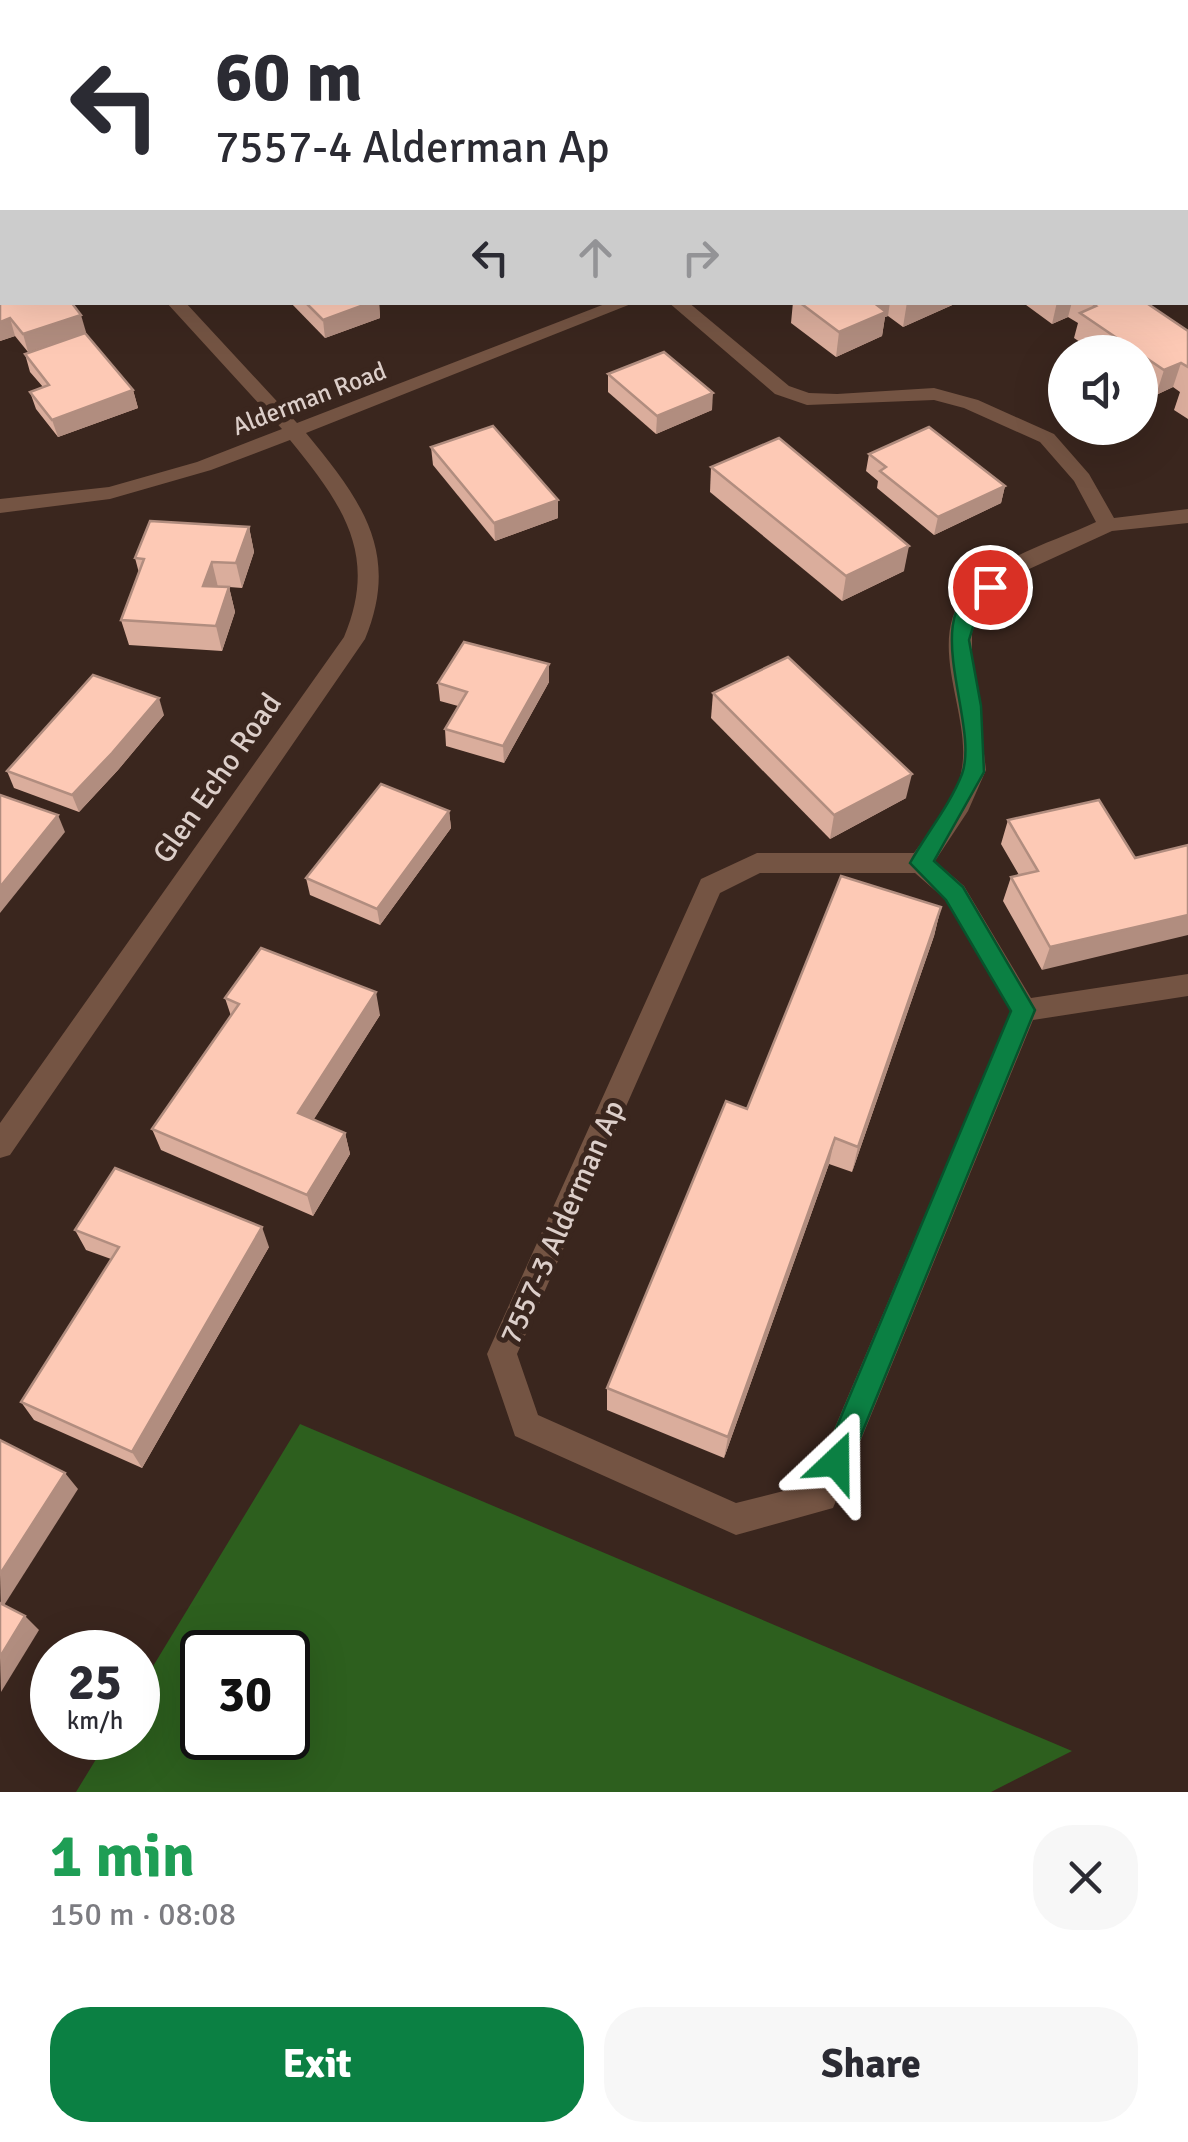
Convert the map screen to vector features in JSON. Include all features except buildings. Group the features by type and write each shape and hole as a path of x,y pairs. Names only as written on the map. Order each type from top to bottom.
{"street":[{"name":"Glen Echo Road","path":"0,1146 342,656 370,598 370,561 355,516 292,432 178,305"},
{"name":"Alderman Road","path":"0,506 110,492 204,466 619,305"},
{"path":"681,305 782,390 807,399 837,400 934,394 972,404 1046,438 1082,478 1108,525"},
{"path":"1188,516 1108,525 1008,573 972,600 959,640 970,706 974,772 922,863 954,893 1024,1010 1188,985"},
{"name":"7557-3 Alderman Ap","path":"922,863 757,863 710,886 502,1354 526,1425 736,1519 822,1497 1024,1010"}],"green space":[{"path":"300,1424 1072,1751 991,1792 76,1792 96,1760 160,1760 160,1655"}],"route":[{"path":"836,1462 1024,1010 954,893 922,863 974,772 970,706 959,640 972,600 990,587"}]}
